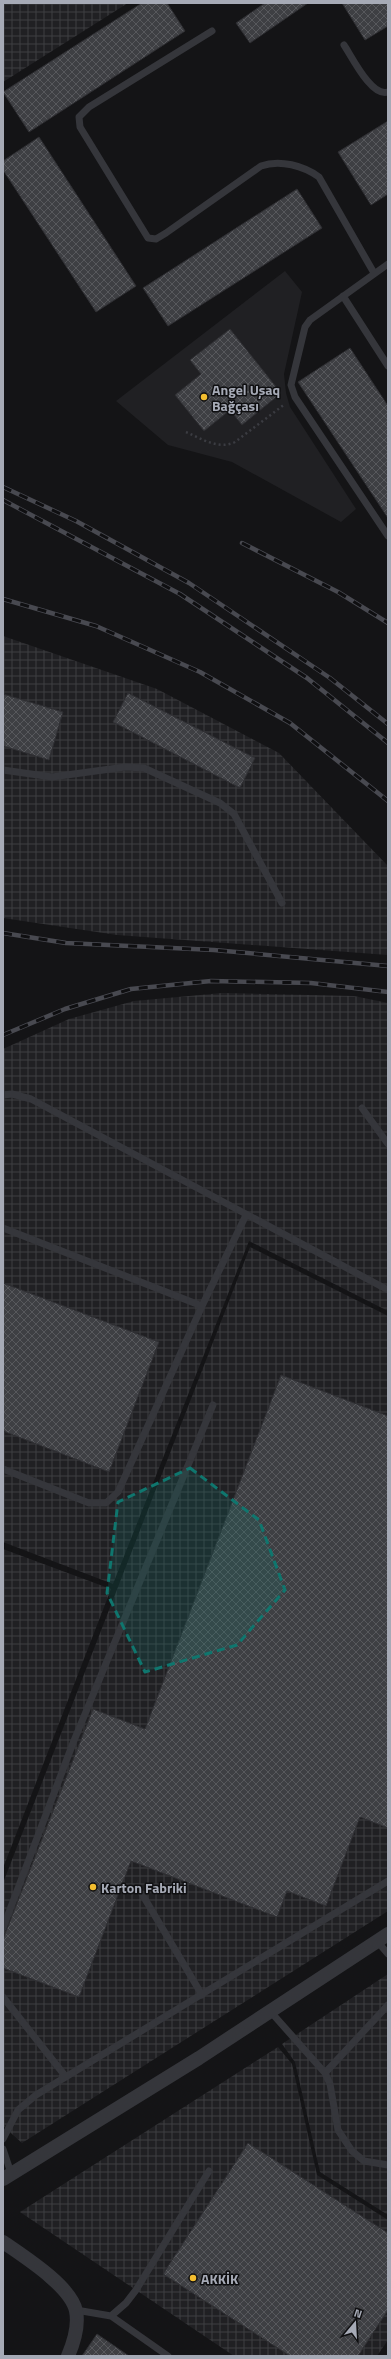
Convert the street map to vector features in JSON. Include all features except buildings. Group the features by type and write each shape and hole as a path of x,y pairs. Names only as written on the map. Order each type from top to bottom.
{"street":[{"path":"7,2176 199,2058 383,1938"},
{"path":"3,2242 48,2275 64,2291 76,2310 77,2330 68,2356"}],"lane":[{"path":"212,31 89,107 79,117 80,127 148,238 156,239 166,233 261,166 271,162 307,168 319,177 374,273"},
{"path":"344,45 372,87 379,92 388,92"},
{"path":"388,264 310,320 305,328 291,385 295,397 388,536"},
{"path":"343,296 388,366"},
{"path":"3,770 52,777 125,766 144,768 220,803 234,814 282,903"},
{"path":"3,1095 12,1094 31,1099 388,1290"},
{"path":"362,1108 388,1144"},
{"path":"3,1469 89,1503 106,1503 118,1492 202,1306 246,1215"},
{"path":"3,1228 202,1306"},
{"path":"3,1928 73,1743 213,1405"},
{"path":"3,2139 18,2110 36,2095 388,1881"},
{"path":"142,1894 202,1995"},
{"path":"383,1938 388,1954"},
{"path":"3,1997 66,2077"},
{"path":"324,2073 388,2005"},
{"path":"270,2011 324,2073 330,2084 338,2130 352,2151 364,2161 388,2165"},
{"path":"3,2149 7,2176"},
{"path":"111,2316 126,2304 136,2290 209,2171"},
{"path":"76,2310 111,2316 168,2356"}],"path":[{"path":"186,432 217,445 227,446 235,442 295,397"}],"highlighted area":[{"path":"190,1468 259,1520 285,1590 237,1645 145,1672 107,1593 118,1502"}],"shaded area":[{"path":"3,3 128,3 3,82"},
{"name":"Angel Uşaq Bağçası","path":"285,271 302,292 284,374 286,393 290,407 356,509 341,522 232,462 168,445 116,401"},
{"path":"3,636 157,689 279,753 388,866 388,955 117,935 3,918"},
{"path":"222,993 354,996 388,1003 388,1311 249,1241 113,1584 3,1542 3,1049 69,1019 134,1001"},
{"name":"Karton Fabriki","path":"250,1247 388,1316 388,1911 22,2143 3,2126 3,1883"},
{"path":"3,1549 111,1589 3,1868"},
{"path":"388,1974 388,2215 320,2172 295,2062 282,2044"},
{"path":"278,2047 292,2064 317,2175 388,2220 388,2340 377,2356 234,2356 20,2212"}],"railway":[{"path":"3,487 76,521 189,583 330,678 388,724"},
{"path":"3,500 180,594 307,678 388,743"},
{"path":"242,543 338,592 388,623"},
{"path":"3,599 96,626 200,672 290,723 388,801"},
{"path":"3,933 66,943 214,950 388,966"},
{"path":"3,1035 65,1009 131,989 211,981 311,983 388,992"}],"place":[{"name":"Angel Uşaq Bağçası","path":"204,397"},
{"name":"Karton Fabriki","path":"93,1887"},
{"name":"AKKİK","path":"193,2278"}]}
